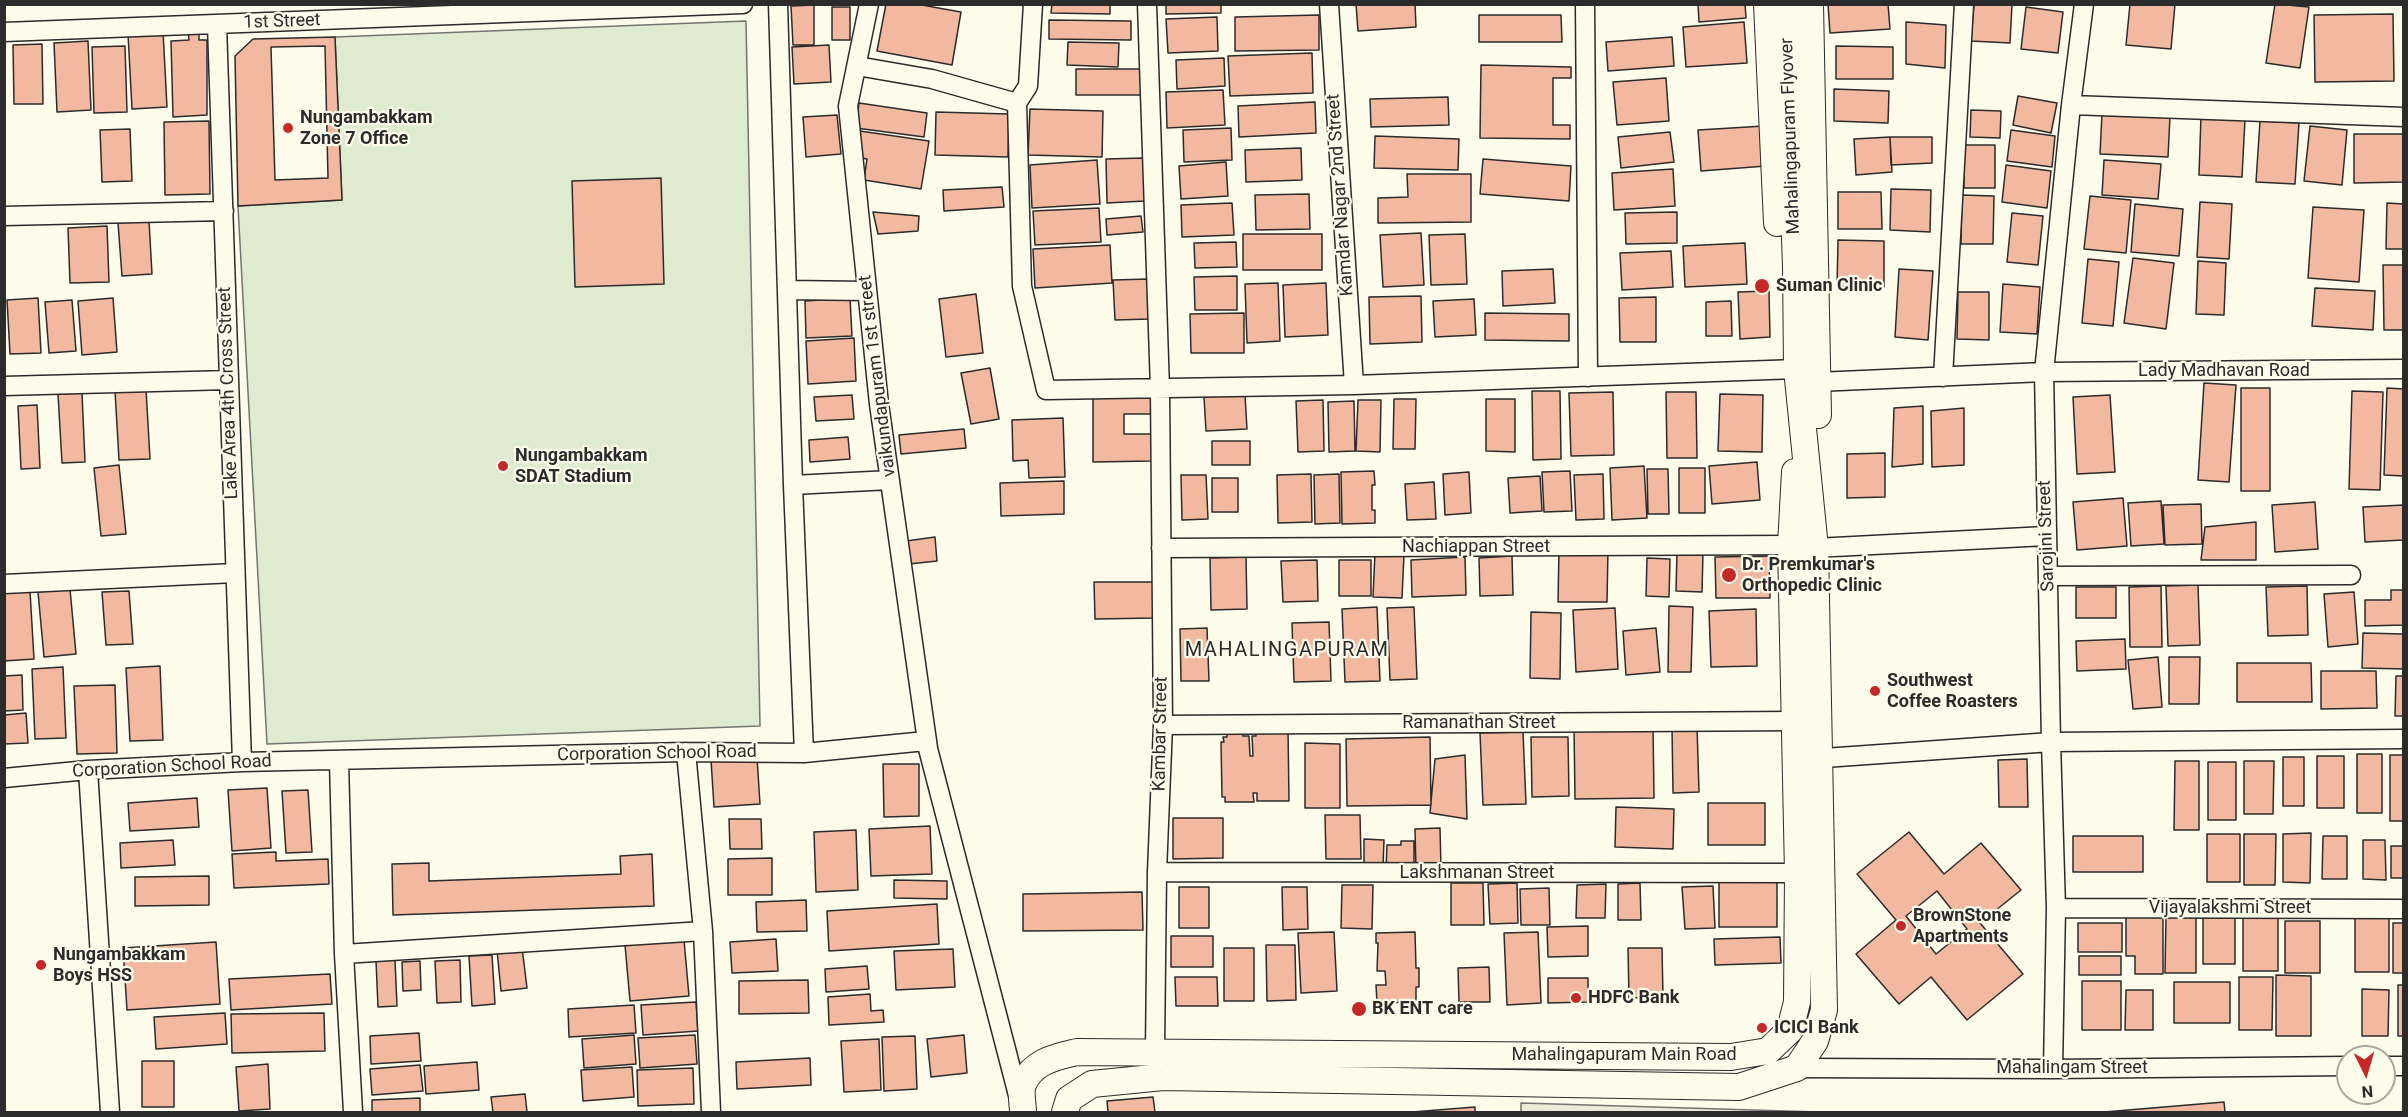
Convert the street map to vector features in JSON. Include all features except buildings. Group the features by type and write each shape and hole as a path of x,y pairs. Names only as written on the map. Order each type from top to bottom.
{"main road":[{"path":"1767,4 1777,230 1796,267"},
{"name":"Mahalingapuram Flyover","path":"1786,4 1796,267"},
{"path":"1805,379 1810,4"},
{"name":"Mahalingapuram Main Road","path":"1022,1113 1023,1086 1034,1068 1050,1058 1077,1052 1731,1058 1768,1051 1790,1030 1797,1002 1798,873 1808,759 1795,721 1803,547 1805,379 1796,267"},
{"name":"Mahalingapuram Main Road","path":"1065,1113 1069,1099 1092,1084 1158,1078 1739,1088 1797,1068 1815,1041 1824,1010 1808,759 1803,547"}],"street":[{"name":"1st Street","path":"4,32 217,25 324,13 743,4"},
{"path":"778,4 804,753"},
{"name":"vaikundapuram 1st street","path":"869,4 848,106 890,480 928,748"},
{"path":"857,66 932,79 1017,103 1028,86 1033,4"},
{"name":"Kambar Street","path":"1147,4 1160,389 1163,725 1156,872 1155,1051 1158,1078"},
{"name":"Kamdar Nagar 2nd Street","path":"1329,4 1354,385"},
{"path":"1585,4 1588,377"},
{"path":"1943,377 1964,4"},
{"name":"Sarojini Street","path":"2053,1069 2056,908 2044,372 2071,105 2084,4"},
{"name":"Lake Area 4th Cross Street","path":"217,25 242,762"},
{"name":"Lady Madhavan Road","path":"1017,103 1022,286 1046,390 1099,387 1160,389 1354,385 1588,377 1805,379 1943,377 2044,372 2403,369"},
{"path":"2071,105 2403,117"},
{"path":"4,216 224,210"},
{"path":"787,290 867,291"},
{"path":"4,386 229,380"},
{"path":"793,485 890,480"},
{"name":"Nachiappan Street","path":"1161,548 1803,547 2046,536"},
{"path":"4,584 235,573"},
{"path":"2049,576 2351,575"},
{"name":"Ramanathan Street","path":"1163,725 1795,721"},
{"path":"1808,759 2051,742 2403,739"},
{"name":"Corporation School Road","path":"4,778 88,770 242,762 686,752 804,753 926,741 928,748"},
{"path":"928,748 1022,1113"},
{"path":"686,752 704,931 711,1113"},
{"path":"339,761 344,954 352,1113"},
{"path":"88,770 110,1113"},
{"name":"Lakshmanan Street","path":"1156,872 1798,873"},
{"name":"Vijayalakshmi Street","path":"2056,908 2403,909"},
{"path":"344,954 704,931"},
{"name":"Mahalingam Street","path":"1797,1068 2053,1069 2336,1066"}],"green space":[{"name":"Nungambakkam SDAT Stadium","path":"746,21 760,726 267,744 238,206 342,200 335,37"}],"shaded area":[{"path":"1521,1103 1819,1112 1521,1112"}],"place":[{"name":"Nungambakkam Zone 7 Office","path":"288,128"},
{"name":"Suman Clinic","path":"1762,286"},
{"name":"Nungambakkam SDAT Stadium","path":"503,466"},
{"name":"Dr. Premkumar's Orthopedic Clinic","path":"1729,575"},
{"name":"Southwest Coffee Roasters","path":"1875,691"},
{"name":"BrownStone Apartments","path":"1901,926"},
{"name":"Nungambakkam Boys HSS","path":"41,965"},
{"name":"HDFC Bank","path":"1576,998"},
{"name":"BK ENT care","path":"1359,1009"},
{"name":"ICICI Bank","path":"1762,1028"}],"district":[{"name":"MAHALINGAPURAM","path":"1287,651"}]}
